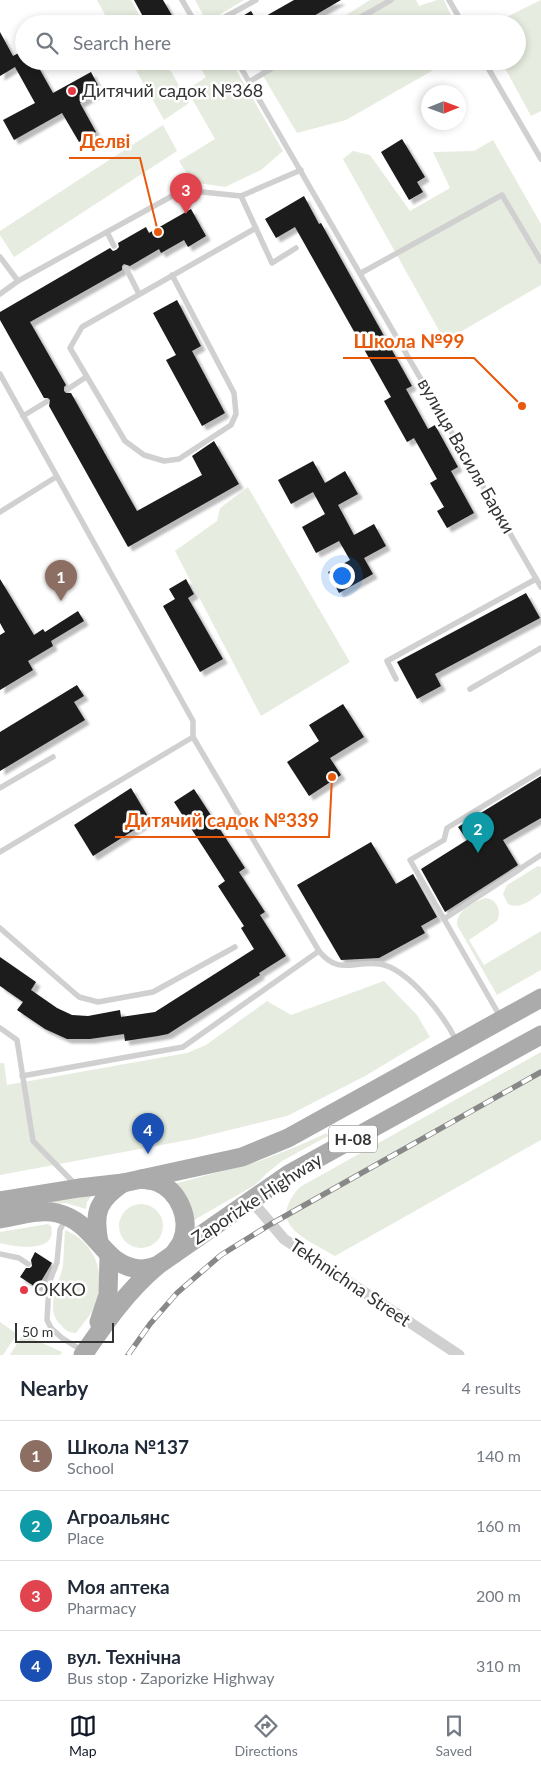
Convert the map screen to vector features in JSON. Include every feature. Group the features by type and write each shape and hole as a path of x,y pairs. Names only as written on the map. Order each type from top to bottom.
{"main road":[{"name":"Zaporizke Highway","path":"0,1201 131,1181 242,1157 288,1138 541,998"},
{"name":"Zaporizke Highway","path":"84,1354 124,1298 140,1280 251,1200 289,1174 541,1035"},
{"name":"Н-08","path":"104,1249 96,1225 99,1208 108,1193 131,1181 157,1182 172,1192 182,1206 186,1223 182,1241 166,1260"},
{"path":"0,1219 45,1212 67,1216 85,1227 104,1249 124,1266 141,1269 166,1260"},
{"path":"84,1354 105,1306 110,1282 104,1249"}],"street":[{"name":"Tekhnichna Street","path":"251,1200 284,1239 459,1355"}],"lane":[{"path":"182,0 191,15"},
{"path":"229,15 256,0"},
{"path":"364,15 390,0"},
{"path":"449,0 458,15"},
{"name":"вулиця Василя Барки","path":"242,70 541,587"},
{"path":"249,82 269,70"},
{"path":"489,70 541,159"},
{"path":"0,294 18,281 184,190 242,196 301,170"},
{"path":"360,273 502,195 541,261"},
{"path":"242,196 272,262 296,248"},
{"path":"172,275 234,394 236,414 231,425 179,459 164,461 144,455 125,441 70,348 82,327 172,275 256,228"},
{"path":"107,232 114,246"},
{"path":"0,257 18,281"},
{"path":"126,268 139,294"},
{"path":"0,374 193,722 193,737 319,951 326,960 337,966 380,964 398,972 413,983 449,1026 458,1044"},
{"path":"68,389 86,377"},
{"path":"23,416 46,402"},
{"path":"0,512 56,478"},
{"path":"396,679 387,661 536,579"},
{"path":"470,689 541,648"},
{"path":"1,850 193,737"},
{"path":"0,788 52,757"},
{"path":"502,1020 410,860 444,840 447,828 541,772"},
{"path":"444,919 541,855"},
{"path":"0,928 79,997 98,1002 153,992 235,948"},
{"path":"22,1076 183,1047 319,951"},
{"path":"0,1028 17,1040 33,1141 79,1188"},
{"path":"67,1216 60,1230 57,1262 49,1283 47,1320 51,1328 84,1354"},
{"path":"0,1254 19,1258 28,1264"},
{"path":"44,1276 49,1283"}],"shaded area":[{"path":"97,0 131,0 139,15 105,15"},
{"path":"195,0 244,0 219,15 203,15"},
{"path":"370,0 416,0 419,6 437,0 444,0 451,15 346,15"},
{"path":"541,0 541,111 531,116 506,70 526,70 526,15 510,15"},
{"path":"136,70 170,70 189,103 164,120"},
{"path":"202,70 236,70 283,151 261,170 225,187 192,182 179,161 215,139 187,90 206,77"},
{"path":"260,70 433,70 346,120 297,133"},
{"path":"163,125 177,151 14,257 0,235 0,231"},
{"path":"493,140 541,224 541,285 445,341 343,159 353,151 370,155 410,211 450,188 433,152 474,151"},
{"path":"248,487 350,662 261,716 175,551 217,521 220,508"},
{"path":"538,866 541,867 541,893 521,905 512,906 508,904 503,894 507,885"},
{"path":"485,898 493,901 497,906 499,913 497,921 469,940 484,965 541,931 541,970 497,995 457,925 459,915 463,911"},
{"path":"384,981 417,1015 430,1037 365,1076 287,1116 193,1139 0,1175 0,1063 4,1063 7,1085 187,1053 206,1045 267,1001 291,1015"},
{"path":"541,1052 541,1140 335,1256 312,1243 293,1229 288,1221 286,1211 290,1200 300,1187"},
{"path":"327,1133 328,1136 282,1161 255,1185 194,1220 174,1184 257,1162"},
{"path":"93,1194 87,1202 86,1209 66,1203 48,1205 47,1201"},
{"path":"145,1204 157,1210 162,1217 162,1235 157,1242 150,1247 137,1248 129,1245 122,1238 119,1222 122,1214 129,1207"},
{"path":"48,1224 51,1226 51,1235 48,1241 42,1245 25,1247 0,1243 0,1232"},
{"path":"65,1230 75,1235 90,1250 98,1268 99,1289 96,1304 76,1333 69,1332 64,1328 55,1318 53,1311 54,1296 63,1265"},
{"path":"0,1322 17,1334 3,1355 0,1355"},
{"path":"23,1334 62,1352 60,1355 10,1355"}],"building":[{"path":"134,0 163,0 172,15 142,15"},
{"path":"294,0 341,0 315,15 268,15"},
{"path":"251,11 253,15 244,15"},
{"path":"0,32 13,56 15,55 15,67 0,76"},
{"path":"17,70 40,70 53,93 91,72 101,91 80,103 96,132 79,142 62,113 14,140 3,120 35,103"},
{"path":"402,139 425,177 417,182 423,192 409,200 381,152"},
{"path":"304,196 412,386 406,389 428,429 435,425 458,467 451,471 474,513 447,528 437,511 444,507 430,483 437,479 414,438 407,442 384,401 391,397 295,227 276,238 265,219"},
{"path":"191,209 206,236 188,247 184,240 161,253 159,249 130,266 124,264 122,270 30,322 66,385 64,391 71,393 137,511 202,475 192,456 214,441 239,484 128,547 49,406 50,400 44,398 0,320 0,312 110,248 113,251 116,250 119,247 118,243 146,227 149,233"},
{"path":"177,300 201,346 192,351 225,413 202,426 166,360 176,355 153,313"},
{"path":"313,461 325,483 345,471 358,494 338,505 354,535 374,524 386,546 364,558 373,574 339,593 328,572 350,560 339,541 316,553 302,527 325,514 313,492 291,504 278,480"},
{"path":"0,579 34,635 43,629 45,632 78,611 84,621 51,641 53,646 28,661 33,670 0,690 0,635 5,632 0,623"},
{"path":"186,579 194,594 188,598 223,659 200,672 163,606 175,599 169,589"},
{"path":"526,593 540,618 435,674 441,686 417,699 397,662"},
{"path":"77,685 84,696 74,702 85,720 0,771 0,732"},
{"path":"343,704 364,737 330,758 341,775 309,796 287,762 319,741 309,725"},
{"path":"541,776 541,818 503,840 518,865 445,912 421,869 467,840 458,827"},
{"path":"131,788 150,820 93,856 74,825"},
{"path":"194,789 245,868 239,872 265,912 260,915 286,956 259,973 260,975 168,1034 125,1041 124,1034 90,1039 67,1039 45,1029 17,1010 23,1002 0,986 0,957 36,982 31,990 57,1008 72,1015 88,1016 120,1010 121,1017 155,1012 254,949 241,928 244,926 218,886 225,881 174,802"},
{"path":"371,842 396,884 413,874 437,917 421,926 425,933 379,958 341,960 297,885"},
{"path":"35,1252 52,1263 37,1288 20,1277 26,1268 32,1266 31,1260"}],"railway":[{"path":"128,1355 150,1324 177,1293 221,1255 271,1224 541,1072"}],"place":[{"name":"Дитячий садок №368","path":"72,91"},
{"name":"Моя аптека","path":"186,214"},
{"name":"Делві","path":"158,232"},
{"name":"Школа №99","path":"522,406"},
{"name":"Школа №137","path":"61,601"},
{"name":"Дитячий садок №339","path":"332,777"},
{"name":"Агроальянс","path":"478,853"},
{"name":"вул. Технічна","path":"148,1154"},
{"name":"OKKO","path":"24,1290"}]}
